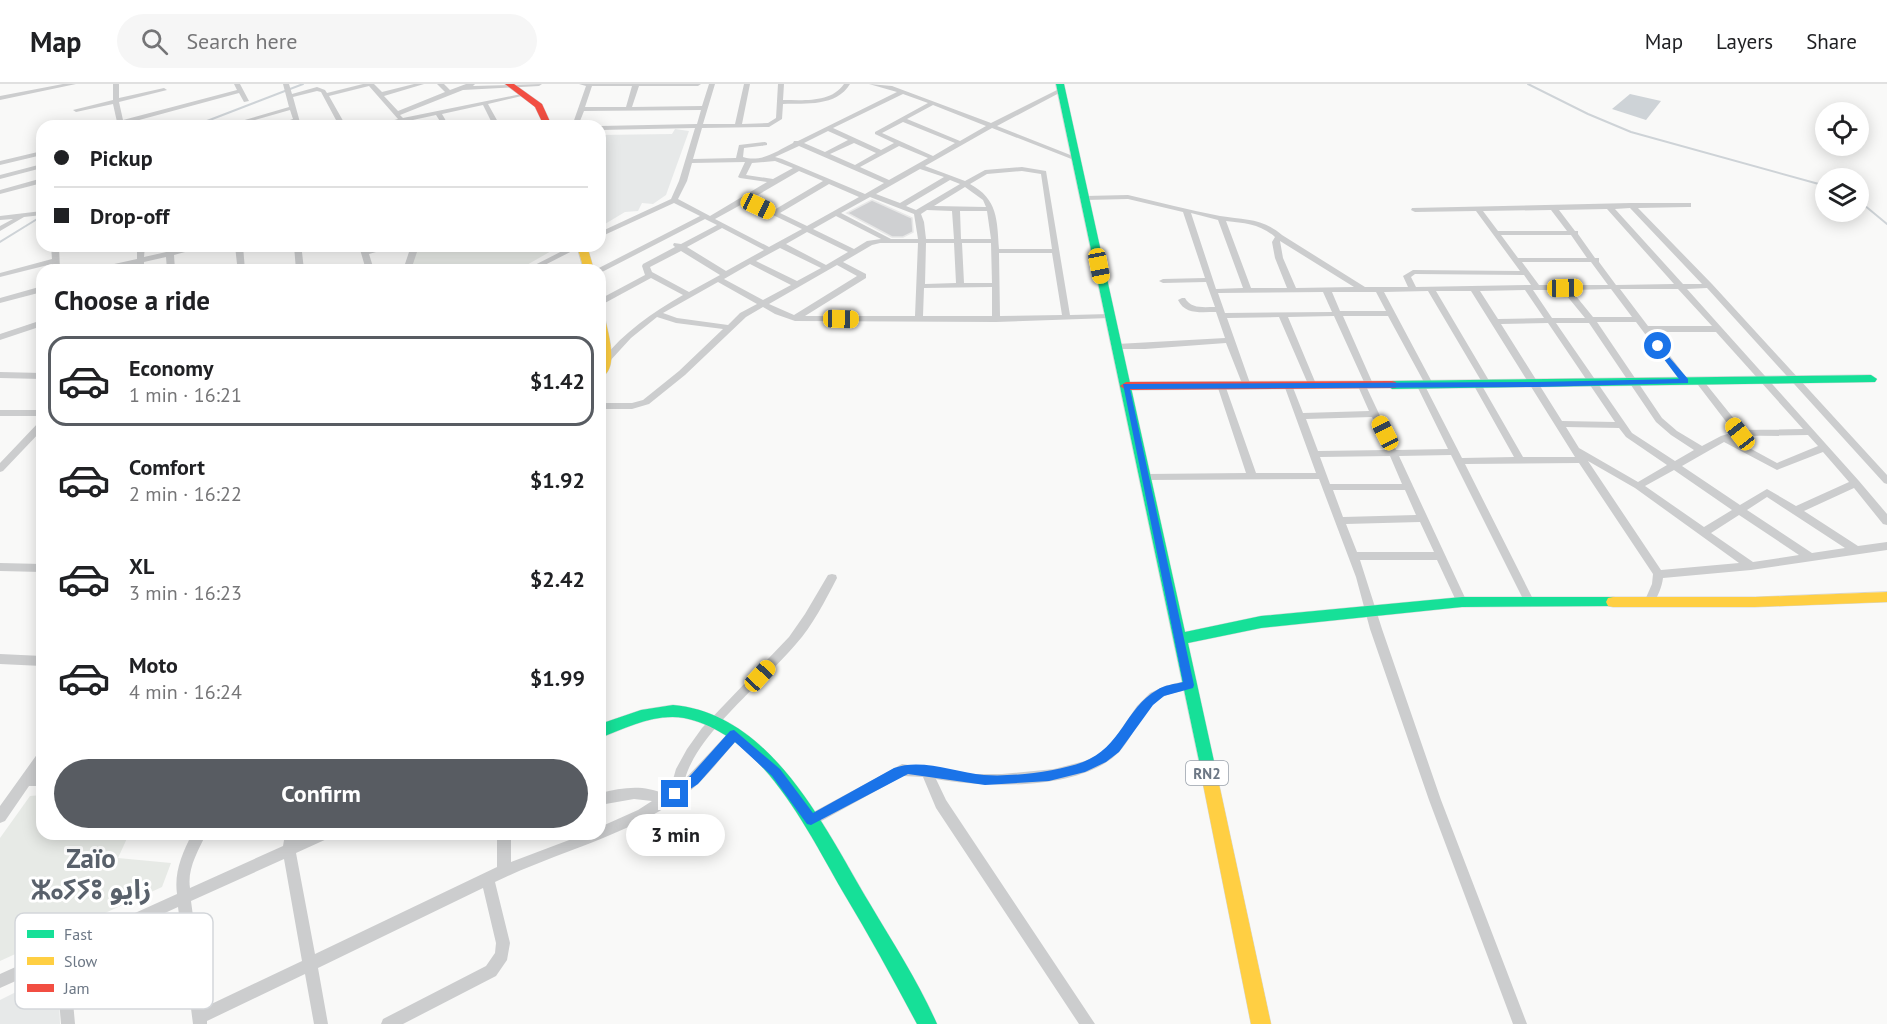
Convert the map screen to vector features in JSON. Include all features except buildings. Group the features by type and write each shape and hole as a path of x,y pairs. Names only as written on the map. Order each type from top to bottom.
{"main road":[{"path":"510,84 538,106 545,120"},
{"name":"RN2","path":"1061,87 1261,1024"},
{"path":"1126,386 1536,385 1871,379"},
{"path":"1180,639 1261,622 1462,602 1650,600 1755,602 1887,597"},
{"path":"606,729 644,717 671,712 695,714 715,722 734,735 776,772 811,820 927,1024"}],"street":[{"path":"0,98 73,84"},
{"path":"116,84 116,107 120,120"},
{"path":"326,95 371,84 401,120"},
{"path":"379,95 421,84"},
{"path":"440,84 449,93"},
{"path":"396,114 472,84"},
{"path":"464,88 539,84"},
{"path":"582,84 698,84"},
{"path":"576,120 590,84"},
{"path":"628,109 636,84"},
{"path":"606,232 674,200 712,84"},
{"path":"738,125 747,84"},
{"path":"745,160 739,158 740,147 767,135 779,119 782,84"},
{"path":"781,102 823,101 844,89 847,84"},
{"path":"872,84 933,103 1076,159"},
{"path":"76,110 163,87 169,110"},
{"path":"132,120 238,87 246,101"},
{"path":"606,360 628,336 656,314 1061,87"},
{"path":"296,120 289,90 317,89 323,90 339,120"},
{"path":"688,161 745,160 771,156 902,92"},
{"path":"414,120 524,94"},
{"path":"485,103 494,120"},
{"path":"933,103 877,132 933,158"},
{"path":"249,120 292,108"},
{"path":"580,109 706,108"},
{"path":"438,113 442,120"},
{"path":"901,119 960,143"},
{"path":"606,128 738,125 767,135"},
{"path":"827,128 882,153"},
{"path":"767,135 771,156"},
{"path":"826,154 854,140"},
{"path":"796,142 890,183"},
{"path":"856,167 899,143"},
{"path":"0,163 36,154"},
{"path":"771,156 829,181 917,213 920,220 921,241 919,319"},
{"path":"745,160 742,177 774,181"},
{"path":"919,166 981,194 988,201 991,209 997,285 996,319"},
{"path":"0,177 36,168"},
{"path":"606,266 746,199 798,168"},
{"path":"917,213 991,170 1044,172 1066,317"},
{"path":"899,207 948,178"},
{"path":"774,213 829,181"},
{"path":"0,192 36,183"},
{"path":"1085,198 1128,197 1221,218 1237,218 1261,224 1364,290"},
{"path":"746,199 854,252"},
{"path":"674,200 769,250"},
{"path":"1631,205 1709,286 1887,481"},
{"path":"1415,210 1688,205"},
{"path":"1609,206 1822,448 1856,483 1887,521"},
{"path":"1553,207 1596,260 1615,287 1615,291 1644,329 1740,434"},
{"path":"925,208 991,209"},
{"path":"1478,208 1525,273 1550,321 1629,435 1808,556"},
{"path":"957,210 960,286"},
{"path":"1186,210 1247,386"},
{"path":"0,218 36,213"},
{"path":"835,213 890,241"},
{"path":"0,229 26,214"},
{"path":"1221,218 1248,290"},
{"path":"689,296 651,275 646,270 646,266 721,226"},
{"path":"1497,233 1575,233"},
{"path":"665,237 763,304 795,318 996,319 1110,316"},
{"path":"1279,237 1276,242 1279,258 1292,289"},
{"path":"606,406 632,406 646,402 742,315 874,242 994,242"},
{"path":"779,244 827,268"},
{"path":"994,251 1056,251"},
{"path":"56,252 56,264"},
{"path":"140,261 141,252"},
{"path":"126,264 178,252"},
{"path":"541,264 566,252"},
{"path":"170,254 171,264"},
{"path":"41,264 56,260"},
{"path":"1516,260 1596,260"},
{"path":"750,261 798,285"},
{"path":"795,318 863,276 837,262"},
{"path":"0,275 36,265"},
{"path":"1413,290 1407,276 1413,272 1525,273"},
{"path":"606,299 651,275"},
{"path":"1164,281 1209,280"},
{"path":"920,286 997,285"},
{"path":"1213,291 1709,286"},
{"path":"1565,288 1591,320 1665,427 1701,450"},
{"path":"1326,290 1375,414 1462,602"},
{"path":"1379,290 1457,456 1529,601"},
{"path":"1431,290 1520,460"},
{"path":"1474,290 1658,574 1657,584 1650,600"},
{"path":"0,301 36,291"},
{"path":"1182,300 1185,306 1191,309 1221,313 1391,313"},
{"path":"656,314 676,320 730,328"},
{"path":"1282,314 1312,384"},
{"path":"1494,322 1637,319"},
{"path":"0,337 36,325"},
{"path":"1644,329 1717,329"},
{"path":"1117,347 1230,340"},
{"path":"0,375 36,376"},
{"path":"1288,385 1341,521 1431,790 1520,1024"},
{"path":"1221,386 1252,476"},
{"path":"0,413 36,413"},
{"path":"1300,416 1375,414"},
{"path":"1560,424 1620,425"},
{"path":"0,470 36,431"},
{"path":"1638,486 1724,438 1740,434 1809,432"},
{"path":"1724,438 1777,467 1822,448"},
{"path":"1575,449 1638,486 1751,566"},
{"path":"1315,454 1395,453 1520,460 1582,460"},
{"path":"1146,477 1252,476 1410,487"},
{"path":"1797,510 1856,483"},
{"path":"1703,533 1767,492 1856,550"},
{"path":"1341,521 1422,518"},
{"path":"1658,574 1751,566 1887,546"},
{"path":"1353,556 1441,556"},
{"path":"0,567 36,568"},
{"path":"670,797 686,763 715,722 793,640 832,578"},
{"path":"0,659 36,661"},
{"path":"811,820 902,770 985,780 1049,776 1085,767 1102,759 1114,748 1149,701 1161,692 1189,685"},
{"path":"606,831 670,797 694,780 734,735"},
{"path":"0,817 36,766"},
{"path":"927,772 941,804 1089,1024"},
{"path":"26,780 36,780"},
{"path":"606,798 642,792 670,797"},
{"path":"185,913 182,880 196,840"},
{"path":"291,840 289,850 321,1024"},
{"path":"150,913 311,840"},
{"path":"504,840 504,871"},
{"path":"200,1021 310,964 504,871 584,840"},
{"path":"388,1024 491,971 498,963 503,943 488,879"},
{"path":"0,981 15,975"},
{"path":"67,1009 68,1024"}],"shaded area":[{"path":"1630,94 1661,101 1646,120 1612,109"},
{"path":"675,129 689,131 666,195 653,204 642,203 638,211 625,212 606,223 606,135 672,134"},
{"path":"415,252 550,252 528,264 411,264"},
{"path":"30,796 36,796 36,840 126,840 118,858 171,863 162,887 105,913 15,913 15,954 0,961 0,838"},
{"path":"15,992 15,1009 59,1009 60,1024 0,1024 0,1000"}],"waterway":[{"path":"210,120 303,84"},
{"path":"1528,84 1588,114 1631,132 1815,183"},
{"path":"1869,209 1887,224"},
{"path":"0,242 36,220"}],"traffic: fast":[{"path":"1060,84 1211,784"},
{"path":"1392,385 1871,379"},
{"path":"1180,639 1261,622 1462,602 1613,602"},
{"path":"606,729 652,713 684,712 713,721 738,736 762,756 783,780 819,833 927,1024"}],"traffic: slow":[{"path":"584,252 587,264"},
{"path":"1613,602 1755,602 1887,597"},
{"path":"1211,784 1261,1024"}],"traffic: jam":[{"path":"509,84 539,106 545,120"},
{"path":"1126,386 1392,385"}],"district":[{"name":"Zaïo ⵣⴰⵢⵢⵓ زايو","path":"91,874"}],"route":[{"path":"675,794 694,780 734,735 776,772 811,820 902,770 918,770 985,780 1049,776 1085,767 1102,759 1114,748 1149,701 1161,692 1189,685 1126,386 1536,385 1685,381 1658,346"}]}
